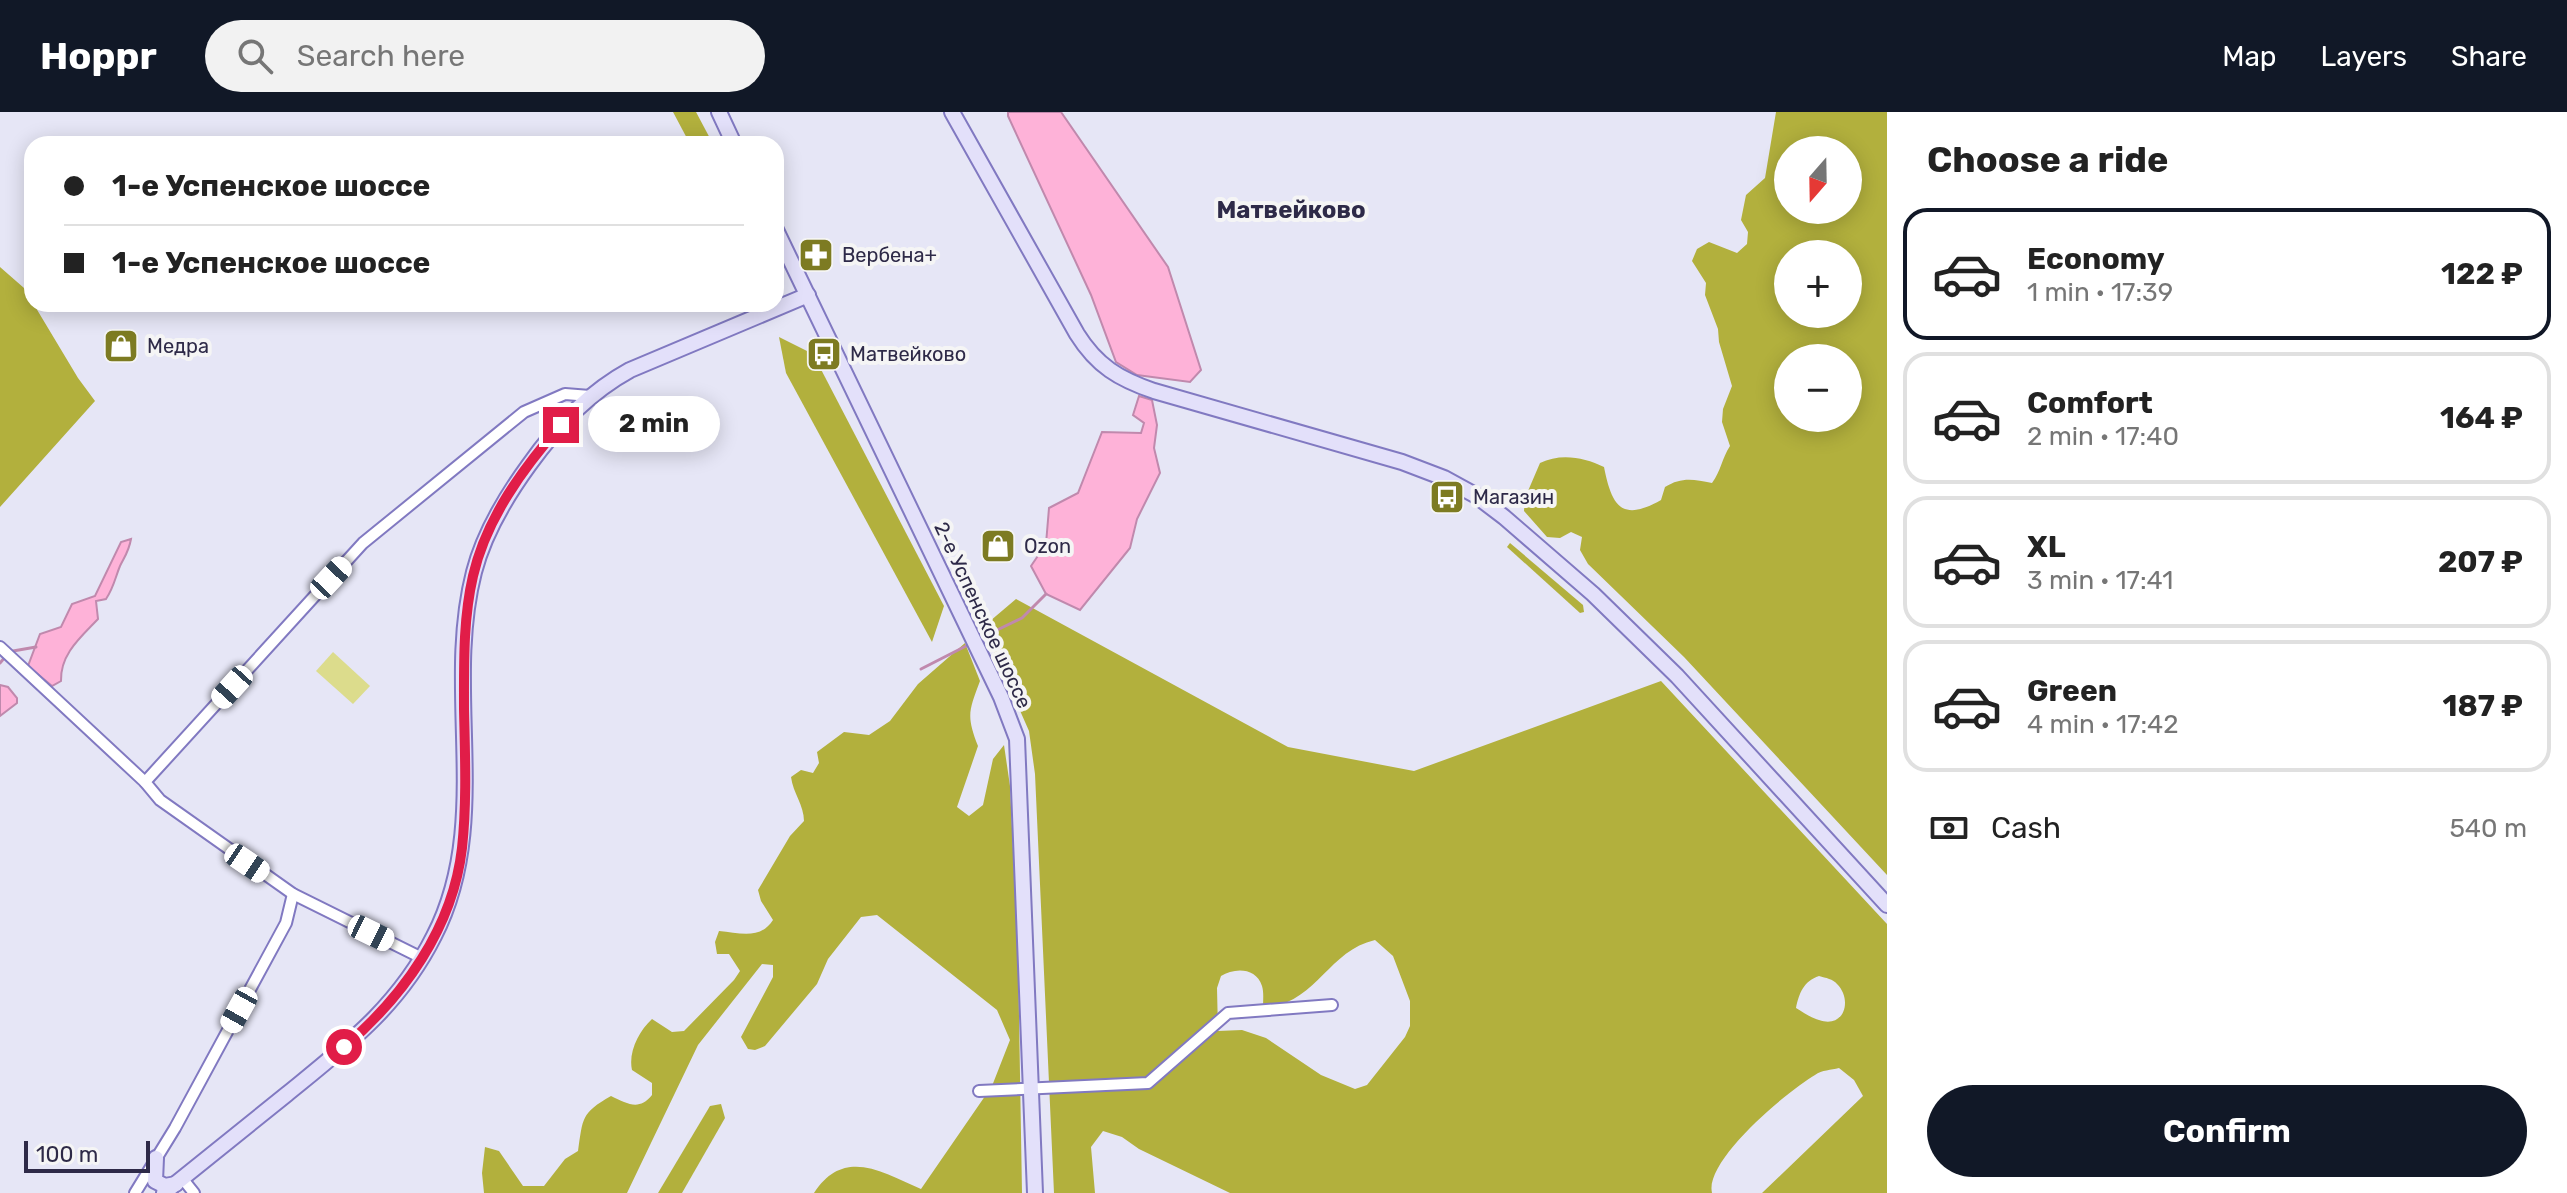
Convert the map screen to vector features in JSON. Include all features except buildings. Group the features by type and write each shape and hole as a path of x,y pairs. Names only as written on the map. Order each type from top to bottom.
{"main road":[{"path":"719,112 730,136"},
{"path":"952,112 1088,351 1107,370 1125,381 1154,391 1422,469 1444,478 1492,507 1593,594 1677,676 1887,905"},
{"name":"2-е Успенское шоссе","path":"784,246 1014,727 1019,751 1035,1193"},
{"path":"784,305 808,295"},
{"path":"156,1158 155,1181 165,1186 174,1185 375,1020 422,958 454,886 462,849 465,651 467,611 476,565 484,541 510,493 542,447 590,396 630,370 768,312"}],"street":[{"path":"145,782 363,543 524,412 565,394 590,396"},
{"path":"0,647 145,782 160,800 293,894 422,958"},
{"path":"135,1193 286,923 293,894"},
{"path":"979,1091 1148,1083 1228,1013 1332,1005"},
{"path":"174,1185 194,1193"}],"shaded area":[{"path":"673,112 696,112 709,136 686,136"},
{"path":"1008,112 1061,112 1168,267 1201,370 1190,382 1137,375 1116,362 1091,295"},
{"path":"1776,112 1887,112 1887,875 1684,657 1588,564 1580,550 1582,537 1571,532 1560,538 1547,537 1524,511 1525,498 1540,463 1556,458 1580,459 1604,467 1615,501 1628,510 1648,507 1661,500 1665,487 1682,480 1712,483 1730,446 1722,422 1723,409 1732,386 1718,329 1705,295 1706,283 1692,261 1697,249 1709,242 1737,253 1747,244 1748,232 1741,220 1746,195 1765,178"},
{"path":"0,267 24,288 24,312 38,312 95,401 0,507"},
{"path":"779,337 813,354 944,606 932,642 786,373"},
{"path":"1139,396 1152,400 1157,425 1154,448 1160,473 1137,519 1130,548 1080,610 1046,594 1031,566 1046,544 1049,508 1078,493 1102,432 1141,433 1144,423 1133,415"},
{"path":"131,539 109,595 96,601 98,619 68,654 61,681 52,686 28,666 40,634 61,627 72,604 95,596 121,542"},
{"path":"1510,543 1583,605 1584,612 1580,613 1507,547"},
{"path":"1016,599 1288,747 1414,771 1661,681 1887,924 1887,1193 1762,1193 1863,1096 1854,1080 1839,1068 1821,1072 1803,1083 1751,1127 1721,1163 1713,1179 1712,1193 1230,1193 1139,1149 1122,1137 1103,1131 1091,1147 1095,1193 1054,1193 1035,774 1029,731 983,627","holes":["1375,940 1393,956 1410,1001 1410,1026 1405,1037 1367,1085 1355,1089 1321,1075 1266,1038 1242,1030 1218,1031 1217,988 1221,976 1238,971 1250,972 1262,986 1263,1008 1281,1004 1310,988 1345,955","1819,976 1835,982 1844,998 1845,1005 1840,1017 1828,1022 1796,1008 1803,988"]},
{"path":"965,643 980,681 970,713 978,746 957,807 969,816 983,805 993,759 1004,745 1010,786 1018,957 1022,1193 814,1193 826,1179 851,1167 878,1171 921,1189 992,1086 1010,1040 997,1010 877,915 861,917 828,959 817,984 765,1046 755,1050 748,1049 741,1037 773,977 773,965 762,964 698,1045 627,1193 484,1193 482,1173 485,1147 499,1151 523,1186 544,1186 565,1159 578,1151 585,1118 594,1107 611,1096 638,1104 652,1095 652,1083 632,1070 631,1063 633,1049 643,1030 652,1019 672,1032 684,1031 740,971 729,954 717,954 715,942 719,931 756,933 773,920 758,890 790,836 804,821 791,777 801,770 813,773 819,763 817,752 844,732 869,735 890,721 918,684"},
{"path":"333,652 370,686 353,704 316,671"},
{"path":"0,685 8,687 17,698 17,703 0,716"},
{"path":"721,1104 725,1118 682,1193 658,1193 710,1106"}],"waterway":[{"path":"995,631 1022,618 1046,594"},
{"path":"921,669 968,645"},
{"path":"13,651 36,647"},
{"path":"0,663 6,656"}],"place":[{"name":"Вербена+","path":"816,255"},
{"name":"Медра","path":"121,346"},
{"name":"Матвейково","path":"824,354"},
{"name":"Магазин","path":"1447,497"},
{"name":"Ozon","path":"998,546"}],"district":[{"name":"Матвейково","path":"1291,210"}],"route":[{"path":"344,1047 375,1020 406,982 435,934 454,886 462,849 465,804 464,664 467,611 474,573 484,541 510,493 561,425"}]}
